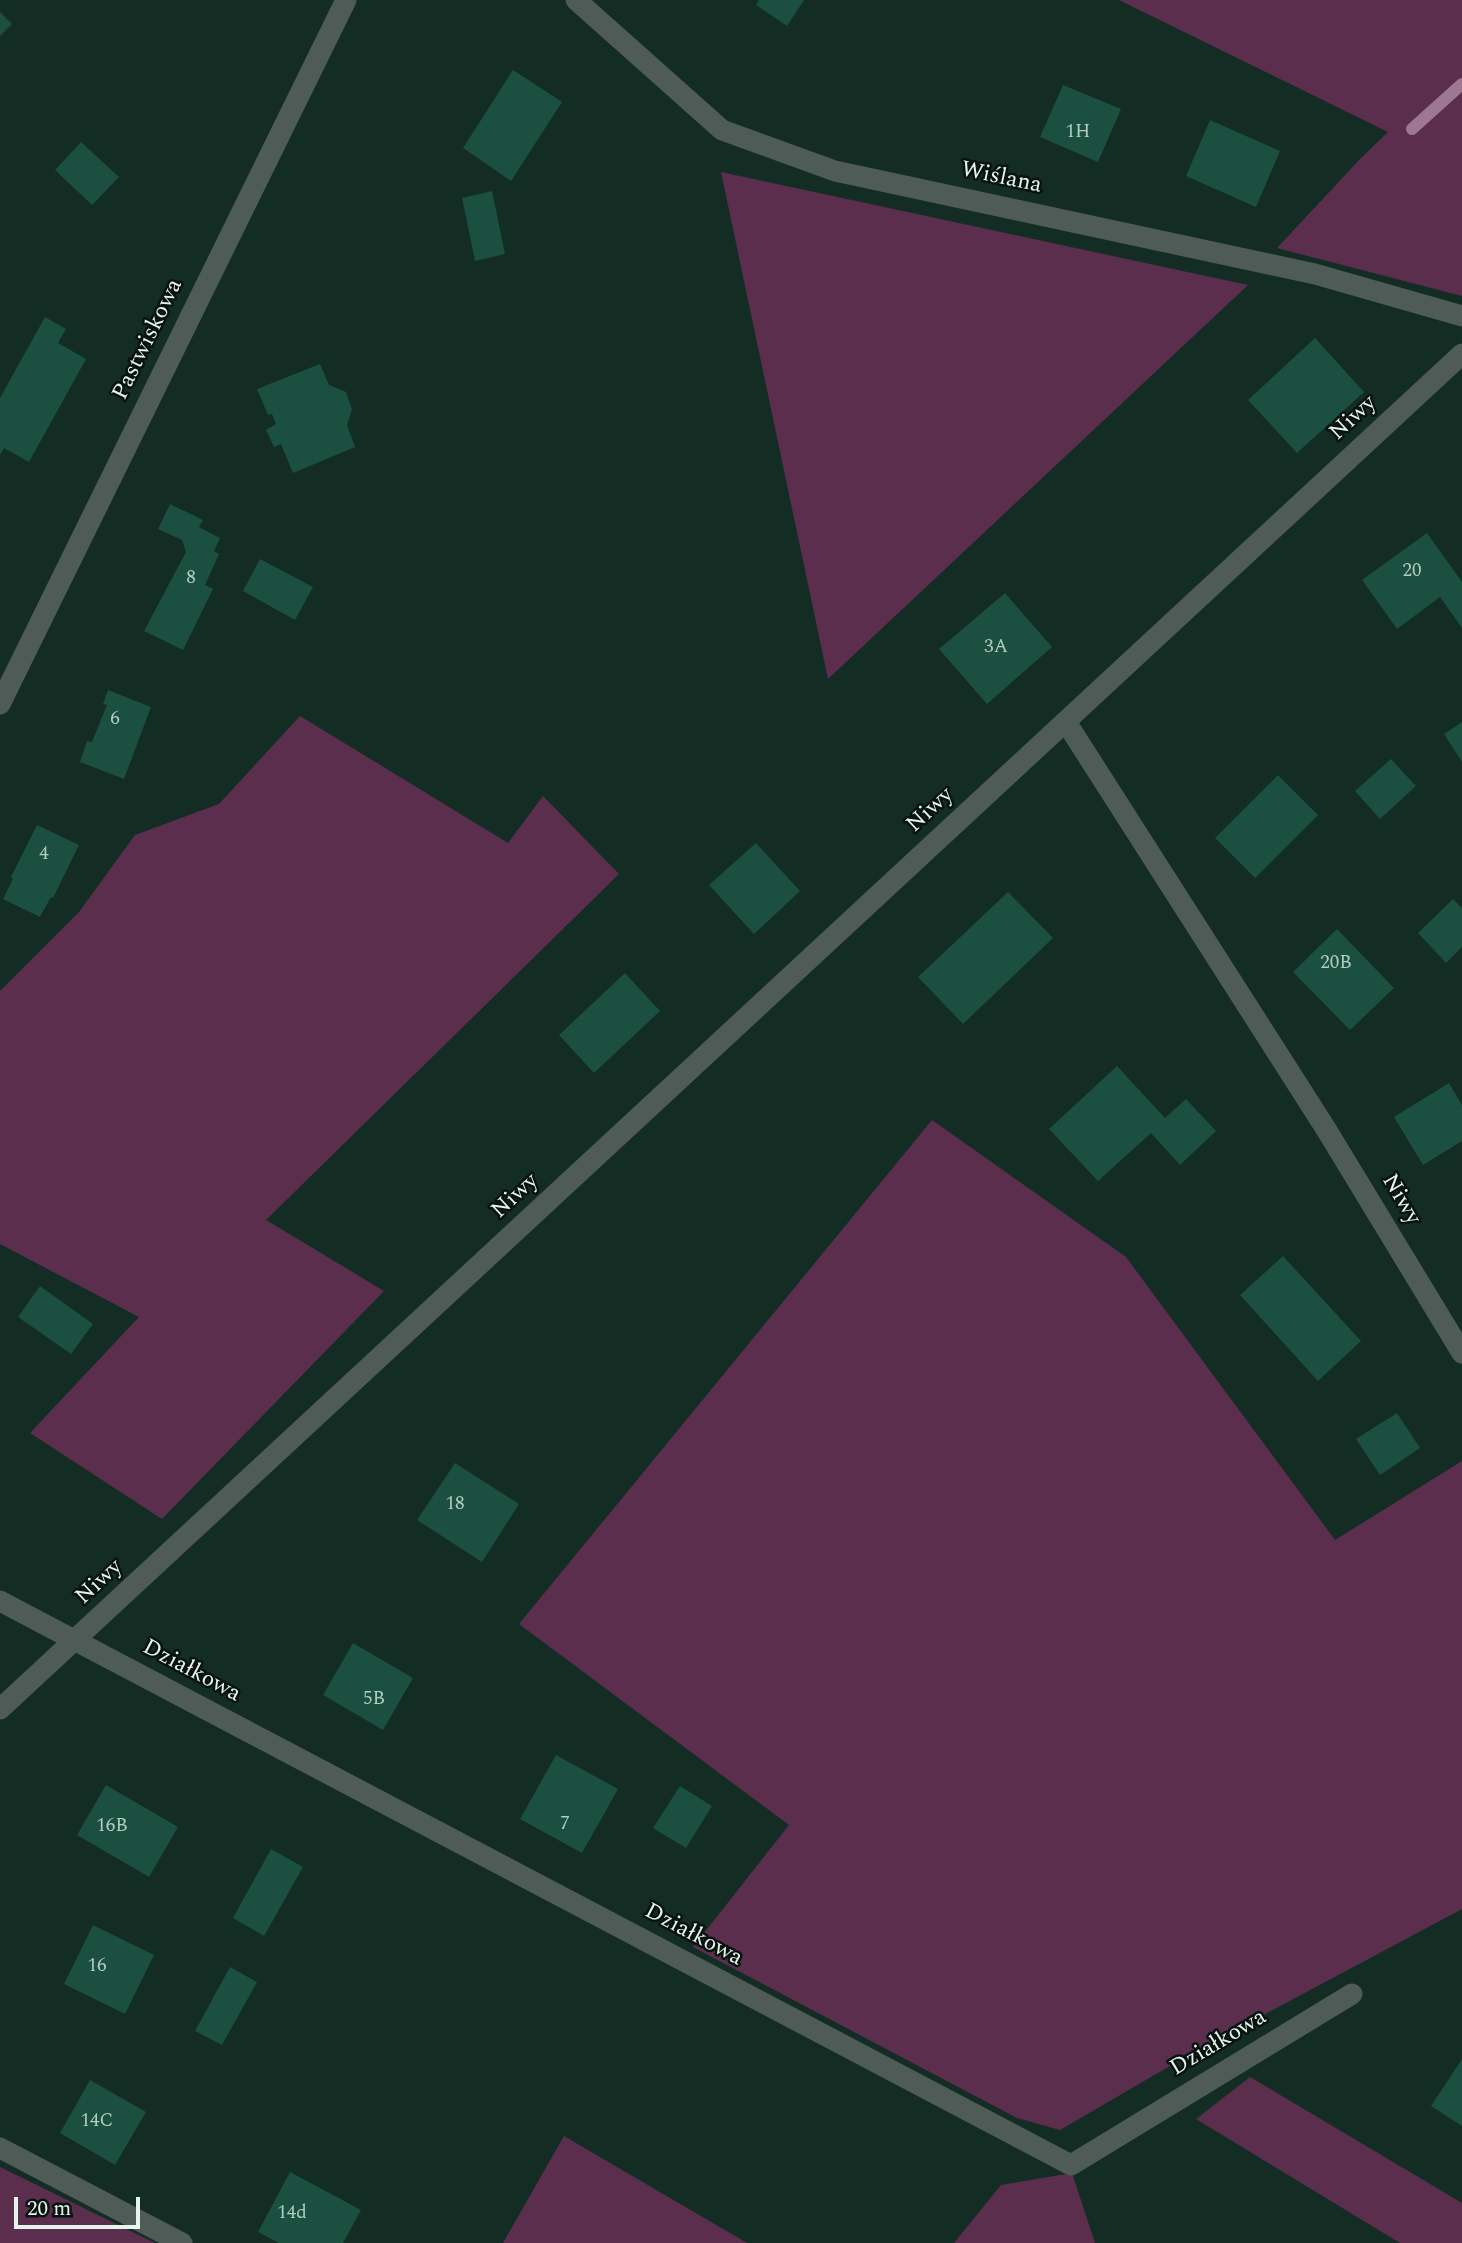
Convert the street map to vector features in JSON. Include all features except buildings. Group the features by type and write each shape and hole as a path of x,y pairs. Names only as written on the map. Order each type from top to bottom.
{"street":[{"name":"Pastwiskowa","path":"0,704 346,0"},
{"name":"Wiślana","path":"576,0 722,130 810,162 849,174 1315,274 1462,316"},
{"name":"Niwy","path":"0,1709 1462,354"},
{"name":"Niwy","path":"1066,722 1326,1129 1462,1353"},
{"name":"Działkowa","path":"0,1601 1071,2165 1352,1994"},
{"path":"0,2148 182,2243"}],"shaded area":[{"path":"1119,0 1462,0 1462,296 1277,248 1388,132"},
{"path":"721,172 1248,285 828,679"},
{"path":"300,716 508,843 543,796 619,874 266,1220 384,1291 162,1519 30,1433 139,1317 0,1244 0,991 79,912 135,835 219,804"},
{"path":"932,1120 1126,1257 1335,1540 1462,1461 1462,1909 1194,2052 1060,2130 1017,2118 693,1947 789,1825 519,1624"},
{"path":"1250,2077 1462,2203 1462,2243 1400,2243 1196,2119"},
{"path":"564,2136 747,2243 503,2243"},
{"path":"0,2167 155,2243 0,2243"},
{"path":"1072,2173 1095,2243 954,2243 1001,2185"}],"waterway":[{"path":"1412,129 1462,84"}]}
